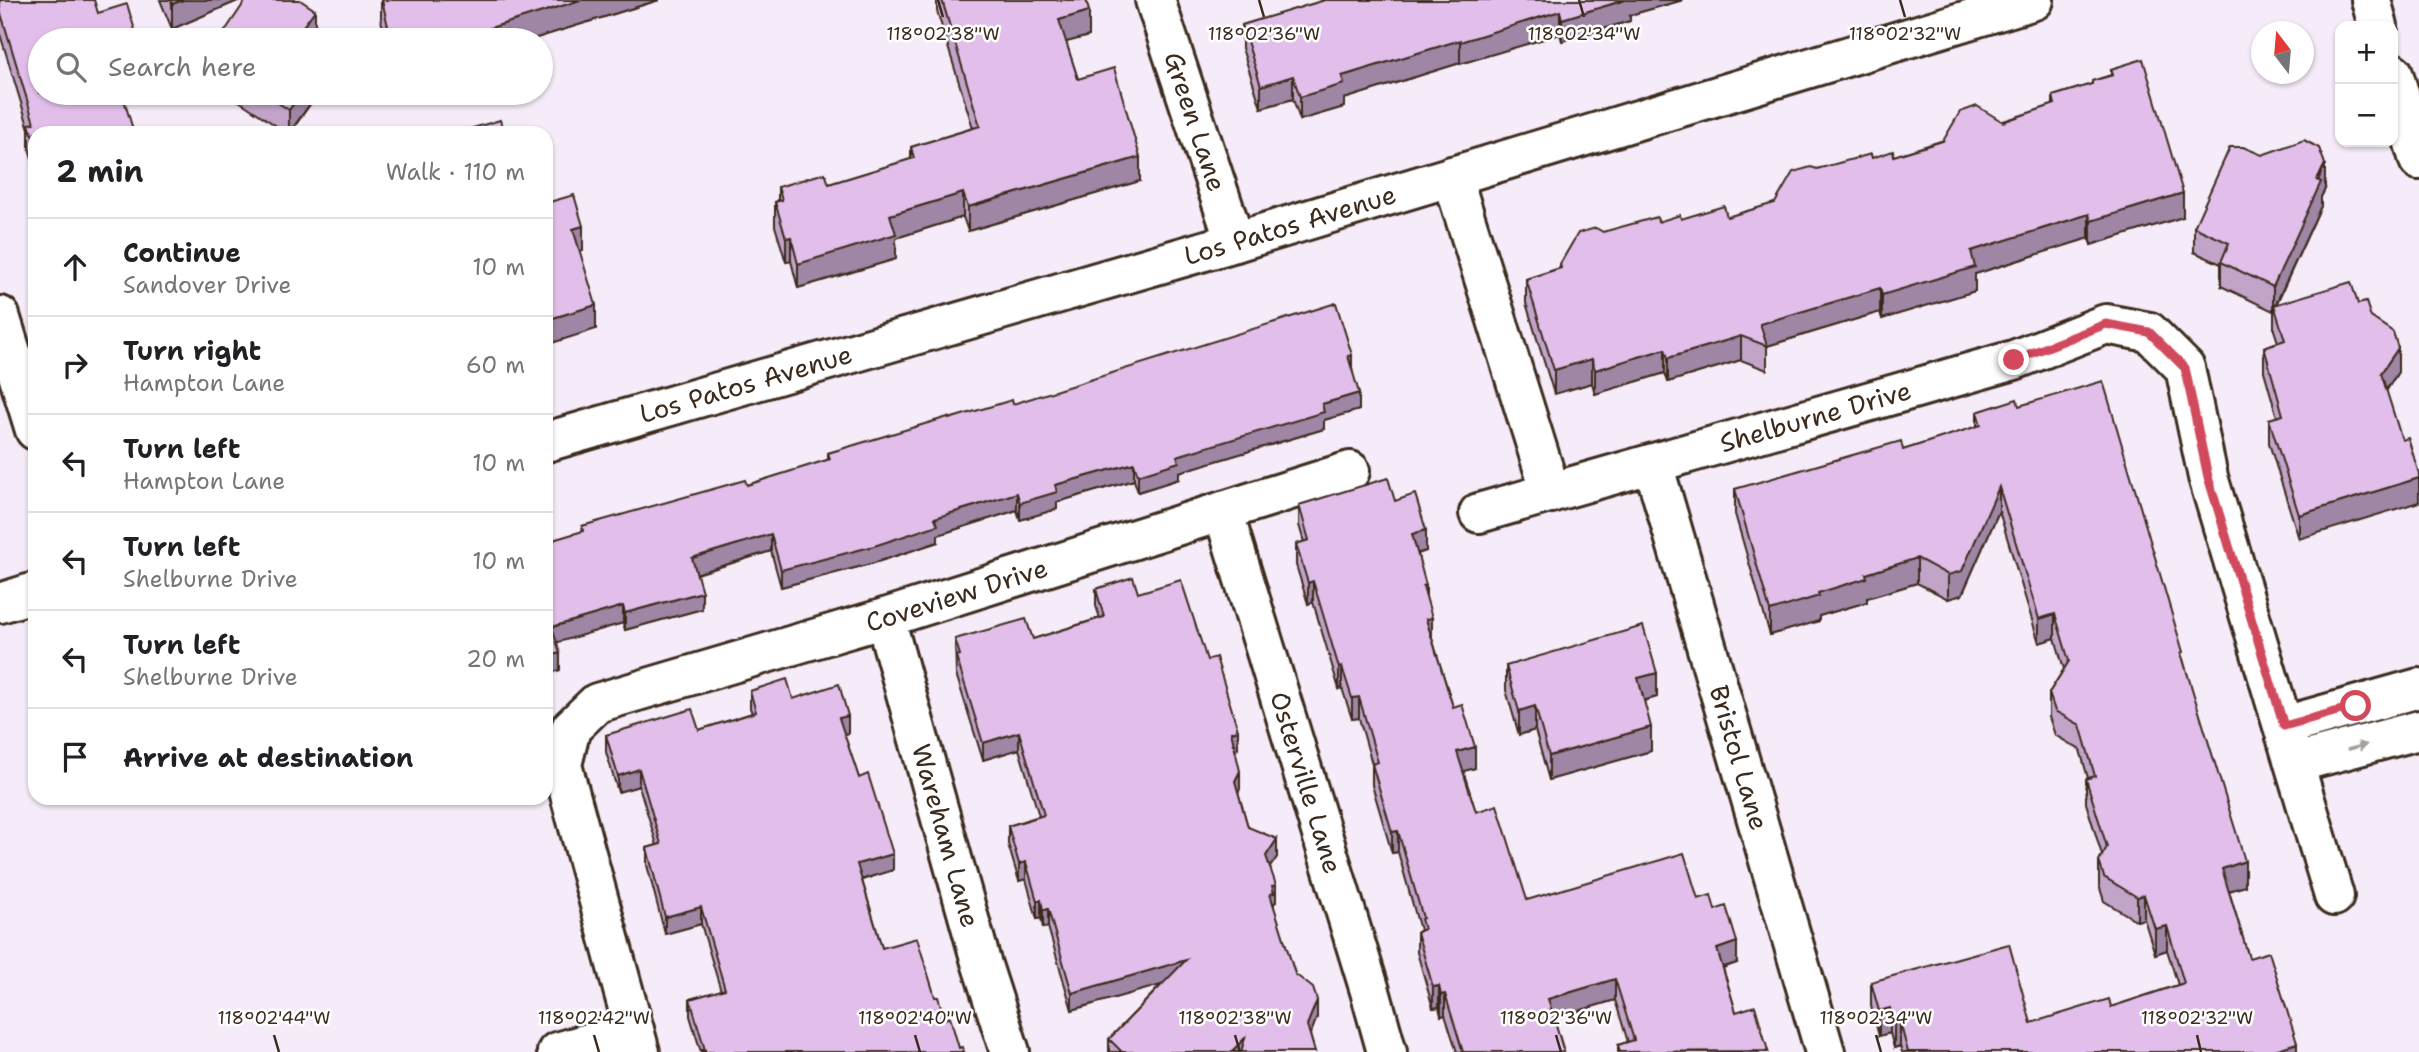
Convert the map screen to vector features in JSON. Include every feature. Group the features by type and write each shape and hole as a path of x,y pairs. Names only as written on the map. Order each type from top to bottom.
{"street":[{"name":"Green Lane","path":"1155,0 1235,242"},
{"name":"Los Patos Avenue","path":"553,440 1235,242 2034,0"},
{"path":"2371,0 2377,21"},
{"path":"2396,84 2419,160"},
{"path":"1452,176 1550,493"},
{"path":"0,316 28,407"},
{"name":"Shelburne Drive","path":"1479,513 2014,360 2106,324 2149,332 2185,368 2208,477 2284,726"},
{"name":"Bristol Lane","path":"1653,464 1825,1052"},
{"name":"Coveview Drive","path":"637,1041 562,765 571,728 597,703 885,618 1350,471"},
{"name":"Osterville Lane","path":"1223,511 1387,1052"},
{"path":"0,603 28,594"},
{"name":"Wareham Lane","path":"885,618 981,962 1010,1052"},
{"path":"2334,895 2284,726 2418,693"},
{"path":"2295,763 2419,730"},
{"path":"557,1052 637,1041"}],"building":[{"path":"0,0 94,0 98,13 127,4 134,28 28,28 28,103 0,10"},
{"path":"246,0 300,0 315,10 304,25 308,28 227,28"},
{"path":"382,0 581,0 490,28 388,28"},
{"path":"942,0 1086,0 1089,11 1059,20 1078,79 1114,68 1140,157 968,207 963,193 890,215 896,234 798,264 791,237 786,238 775,202 782,200 778,187 825,173 829,184 914,158 911,147 980,126"},
{"path":"1325,0 1625,0 1562,19 1560,11 1460,40 1342,76 1344,84 1300,97 1293,76 1261,86 1242,25"},
{"path":"2143,59 2183,193 2091,221 2089,214 1971,251 1975,267 1882,295 1880,288 1760,324 1767,346 1741,336 1668,358 1665,349 1595,370 1592,359 1554,370 1526,279 1561,268 1560,264 1578,233 1596,228 1603,232 1657,217 1658,222 1680,215 1681,219 1724,206 1727,217 1775,203 1793,172 1811,167 1817,169 1871,154 1872,158 1893,151 1894,156 1943,141 1960,112 1977,106 2003,122 2055,104 2053,96 2092,84 2092,81 2113,75 2111,69"},
{"path":"29,105 126,105 132,126 30,126 34,123"},
{"path":"500,120 502,126 480,126"},
{"path":"2304,140 2319,148 2325,164 2317,180 2321,182 2273,287 2221,262 2229,243 2194,227 2230,147 2243,147 2262,155"},
{"path":"574,195 583,226 573,229 596,305 553,318 553,201"},
{"path":"2351,282 2358,304 2366,302 2371,317 2393,332 2398,348 2381,373 2402,440 2408,438 2419,478 2299,515 2269,419 2283,415 2264,347 2285,340 2274,305"},
{"path":"1336,303 1352,355 1348,356 1359,393 1322,404 1324,412 1177,456 1179,462 1138,475 1134,463 1055,485 1057,492 1020,503 1017,493 935,518 938,525 874,546 781,570 771,534 692,558 702,592 625,613 623,606 553,627 553,540 583,531 582,526 745,480 747,485 830,459 828,453 948,417 949,419 1012,400 1013,404"},
{"path":"2103,381 2183,652 2181,653 2245,861 2222,869 2249,958 2269,952 2297,1043 2268,1052 1908,1052 1900,1022 1894,1024 1890,1008 1879,1011 1871,982 2009,944 2031,1023 2109,999 2111,1007 2184,983 2167,926 2155,929 2144,895 2137,897 2104,877 2099,861 2107,847 2086,779 2095,776 2080,725 2055,711 2049,693 2069,661 2055,614 2039,619 1999,487 1962,571 1948,575 1917,558 1866,574 1867,578 1818,593 1819,596 1770,611 1735,489 1901,441 1903,450 1981,425 1977,412 2017,399 2019,406"},
{"path":"1388,478 1395,501 1415,494 1426,530 1412,534 1432,618 1426,619 1453,707 1462,704 1475,747 1457,752 1476,812 1497,805 1527,900 1684,853 1698,899 1711,895 1715,910 1726,906 1737,942 1717,949 1736,1012 1755,1006 1768,1051 1620,1052 1618,1045 1634,1040 1615,979 1548,999 1564,1052 1463,1052 1445,994 1441,995 1439,986 1433,987 1417,932 1424,929 1423,918 1398,831 1392,832 1372,764 1378,762 1359,697 1352,698 1342,667 1339,668 1313,581 1308,583 1296,544 1309,540 1299,505"},
{"path":"1133,577 1138,593 1181,580 1207,660 1216,657 1238,730 1231,732 1240,771 1235,781 1248,827 1277,839 1266,856 1276,885 1272,886 1274,893 1270,894 1295,974 1313,988 1317,1000 1307,1025 1315,1052 1241,1052 1245,1038 1231,1052 1122,1052 1109,1039 1186,960 1072,993 1048,909 1043,910 1041,900 1037,901 1026,862 1019,864 1008,826 1044,815 1019,732 983,743 956,656 960,655 955,639 1026,619 1033,639 1104,617 1096,589"},
{"path":"1643,626 1657,673 1638,678 1651,727 1549,756 1535,706 1519,711 1506,666"},
{"path":"553,630 560,653 553,655"},
{"path":"787,679 793,699 839,684 848,716 839,718 859,778 868,774 893,854 857,864 882,948 917,938 935,997 938,997 945,1019 950,1017 959,1048 962,1047 964,1052 702,1052 705,1050 690,999 725,989 701,907 665,917 647,848 661,844 639,769 618,776 606,735 692,709 699,730 756,712 750,691"}],"route":[{"path":"2014,360 2106,324 2149,332 2185,368 2208,477 2284,726 2356,706"}]}
